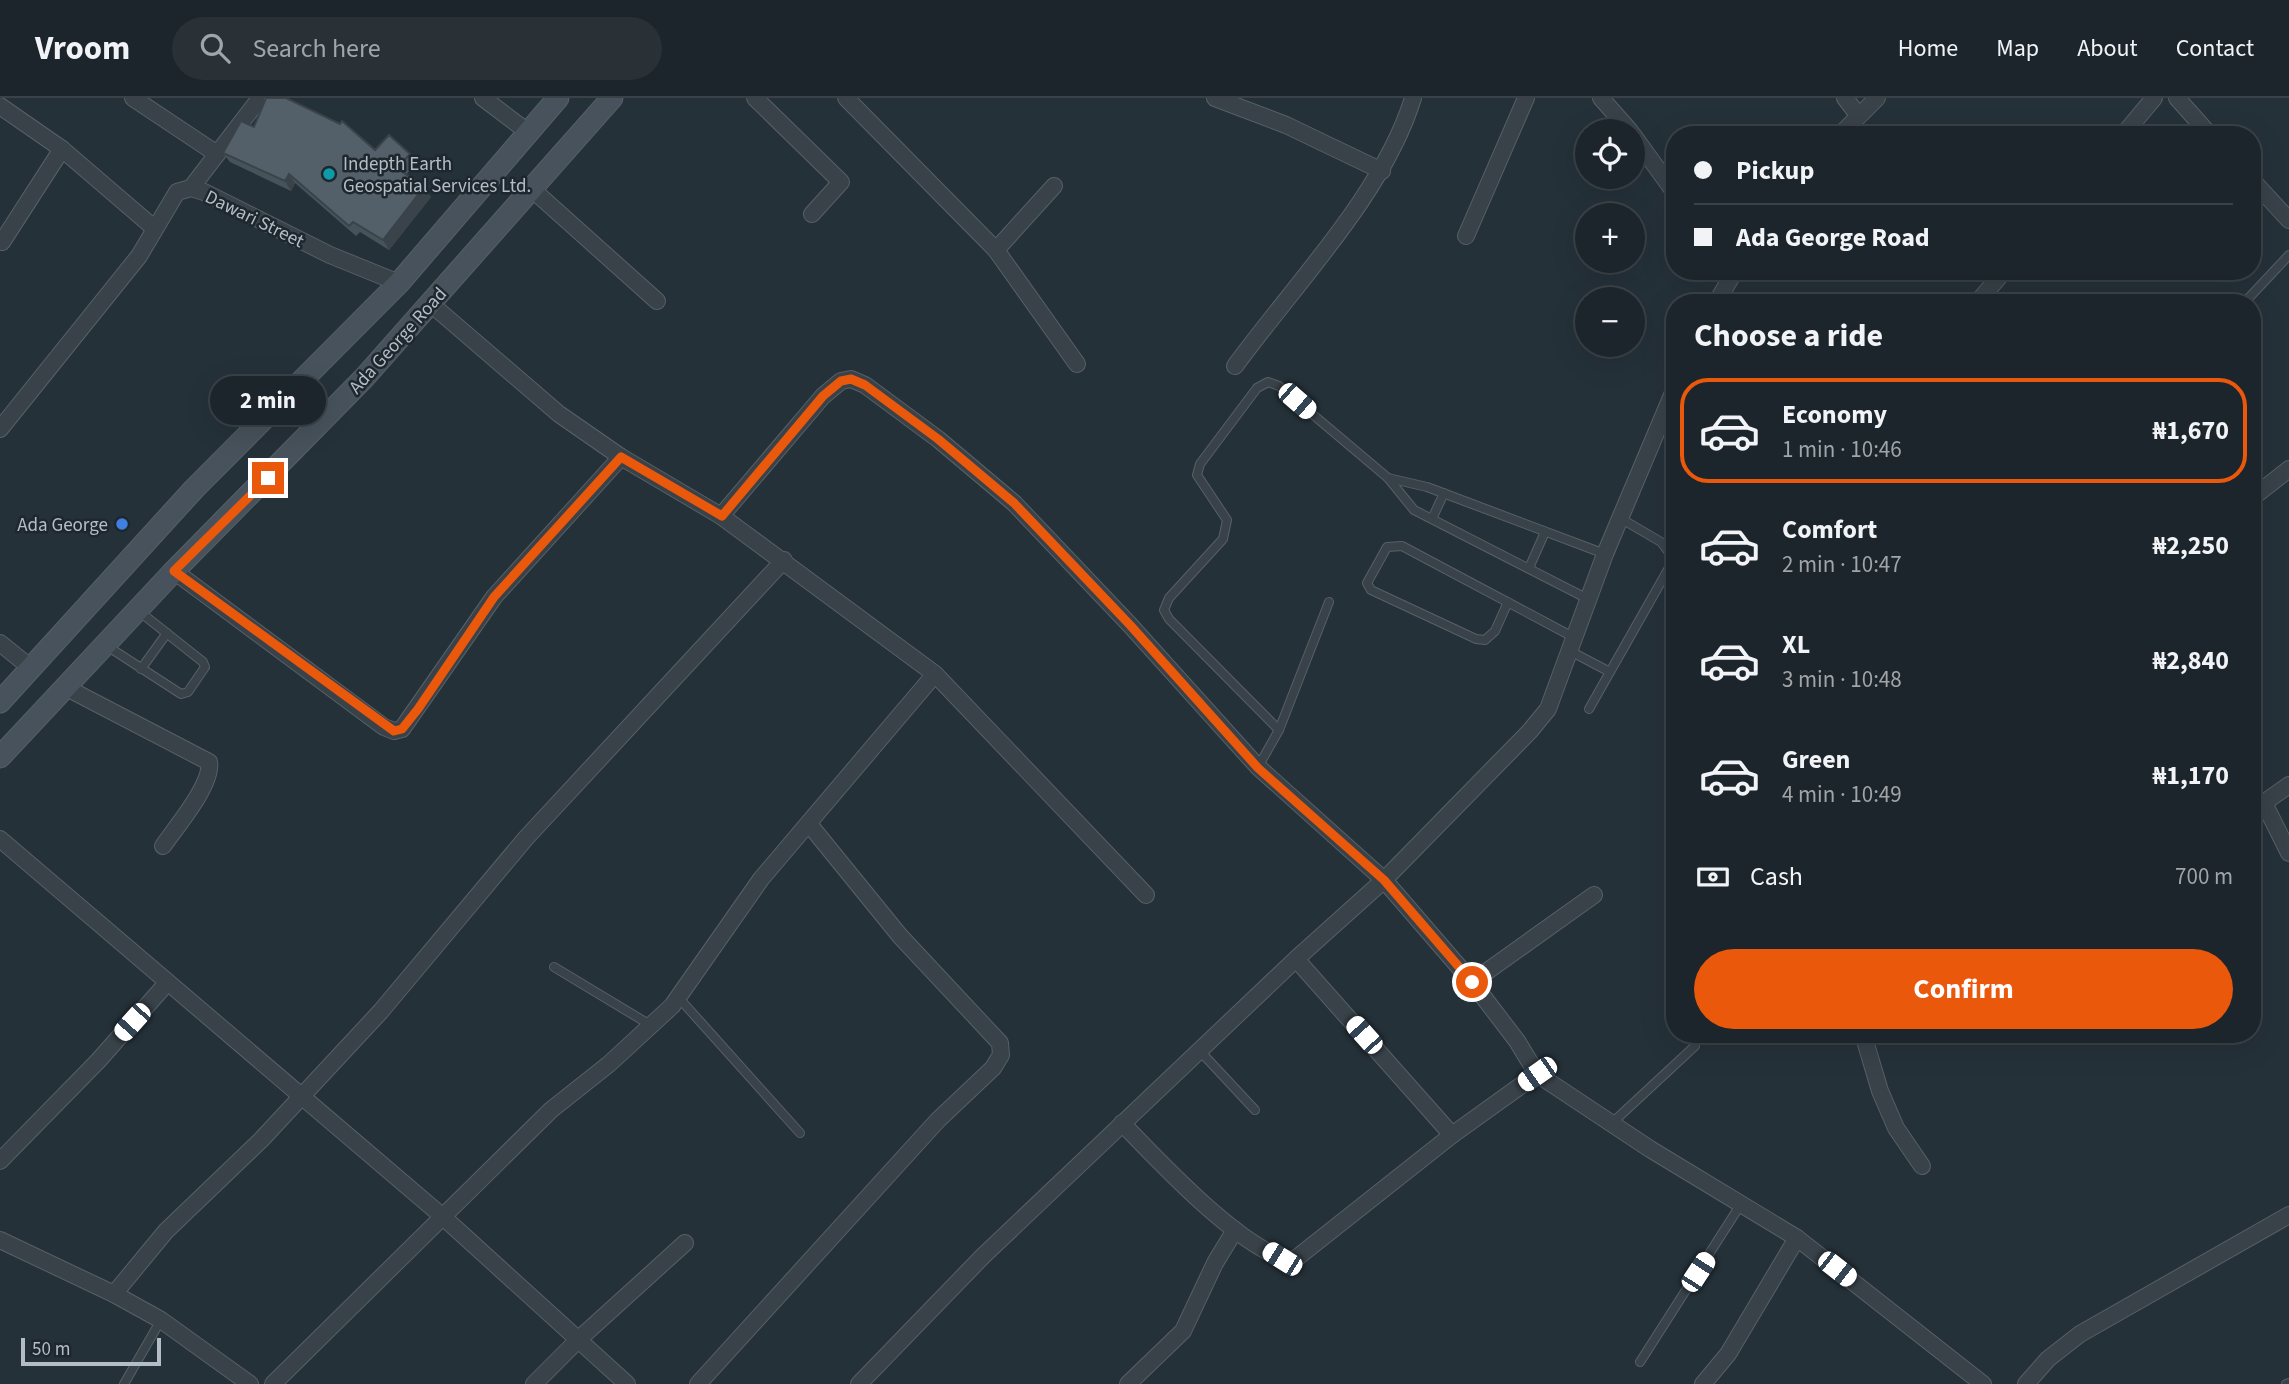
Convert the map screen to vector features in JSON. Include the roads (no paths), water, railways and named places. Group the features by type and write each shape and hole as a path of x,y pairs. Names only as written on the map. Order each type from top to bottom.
{"main road":[{"name":"Ada George Road","path":"0,702 194,489 399,284 558,98"},
{"name":"Ada George Road","path":"0,757 174,571 364,378 612,98"}],"street":[{"path":"133,98 217,154"},
{"path":"483,98 529,133"},
{"path":"755,98 841,181 812,214"},
{"path":"846,98 996,250 1077,364"},
{"path":"1215,98 1286,125 1382,171"},
{"path":"1235,366 1382,171 1406,121 1413,98"},
{"path":"1466,236 1526,98"},
{"path":"1601,98 1619,119"},
{"path":"1845,98 1858,115"},
{"path":"1848,126 1877,98"},
{"path":"2131,126 2154,98"},
{"path":"2177,98 2202,126"},
{"path":"191,188 257,102"},
{"path":"0,106 62,149 155,228"},
{"path":"2,242 62,149"},
{"path":"1645,152 1666,181"},
{"path":"996,250 1054,186"},
{"name":"Dawari Street","path":"0,429 139,256 177,192 191,188 226,202 330,255 399,284"},
{"path":"533,190 657,301"},
{"path":"2261,190 2289,220"},
{"path":"1985,294 1996,280"},
{"path":"431,304 559,414 621,457 722,516 935,674 1146,895"},
{"path":"722,516 823,396 841,381 851,379 865,385 938,439 1014,503 1130,625 1258,768 1384,880 1472,982 1517,1041 1537,1074 1797,1238 1983,1384"},
{"path":"859,1384 983,1256 1296,958 1384,880 1536,724 1548,709 1605,554 1666,409"},
{"path":"174,571 384,727 394,731 402,729 494,597 621,457"},
{"path":"2261,491 2289,470"},
{"path":"114,1294 166,1231 303,1096 381,1011 526,838 784,560"},
{"path":"0,643 31,668"},
{"path":"272,1384 551,1110 652,1026 678,997 761,879 935,674"},
{"path":"65,687 209,762 210,772 201,790 163,846"},
{"path":"2261,805 2289,785"},
{"path":"2261,811 2289,853"},
{"path":"698,1384 938,1120 993,1068 1001,1055 1000,1043 900,936 808,824"},
{"path":"0,839 442,1216 627,1384"},
{"path":"1472,982 1594,895"},
{"path":"1296,958 1452,1135"},
{"path":"0,1161 98,1061 167,983"},
{"path":"1871,1043 1880,1091 1896,1128 1922,1166"},
{"path":"1122,1123 1235,1230 1282,1259 1294,1260 1452,1135 1537,1074"},
{"path":"2026,1384 2048,1359 2080,1334 2289,1215"},
{"path":"1128,1384 1183,1331 1192,1317 1215,1263 1235,1230"},
{"path":"1703,1384 1728,1354 1797,1238"},
{"path":"0,1240 114,1294 161,1320 250,1384"},
{"path":"534,1384 579,1339 685,1243"}],"lane":[{"path":"2252,294 2289,255"},
{"path":"1279,730 1169,619 1164,610 1169,598 1223,539 1227,520 1197,475 1200,464 1257,388 1268,382 1279,386 1388,478 1414,510 1588,599"},
{"path":"1388,478 1444,493 1605,554"},
{"path":"1432,519 1444,493"},
{"path":"1620,518 1661,542 1666,548"},
{"path":"1529,568 1545,531"},
{"path":"1508,602 1495,631 1485,640 1476,639 1371,590 1367,583 1387,547 1394,544 1508,602 1610,672"},
{"path":"1589,709 1666,575"},
{"path":"1258,768 1279,730 1329,602"},
{"path":"104,645 181,694 188,692 205,667 203,662 137,610"},
{"path":"141,668 167,633"},
{"path":"554,967 652,1026"},
{"path":"678,997 800,1133"},
{"path":"1612,1123 1695,1046"},
{"path":"1199,1050 1255,1110"},
{"path":"1640,1362 1741,1204"},
{"path":"124,1384 161,1320"}],"place":[{"name":"Indepth Earth Geospatial Services Ltd.","path":"329,174"},
{"name":"Ada George","path":"122,524"}]}
